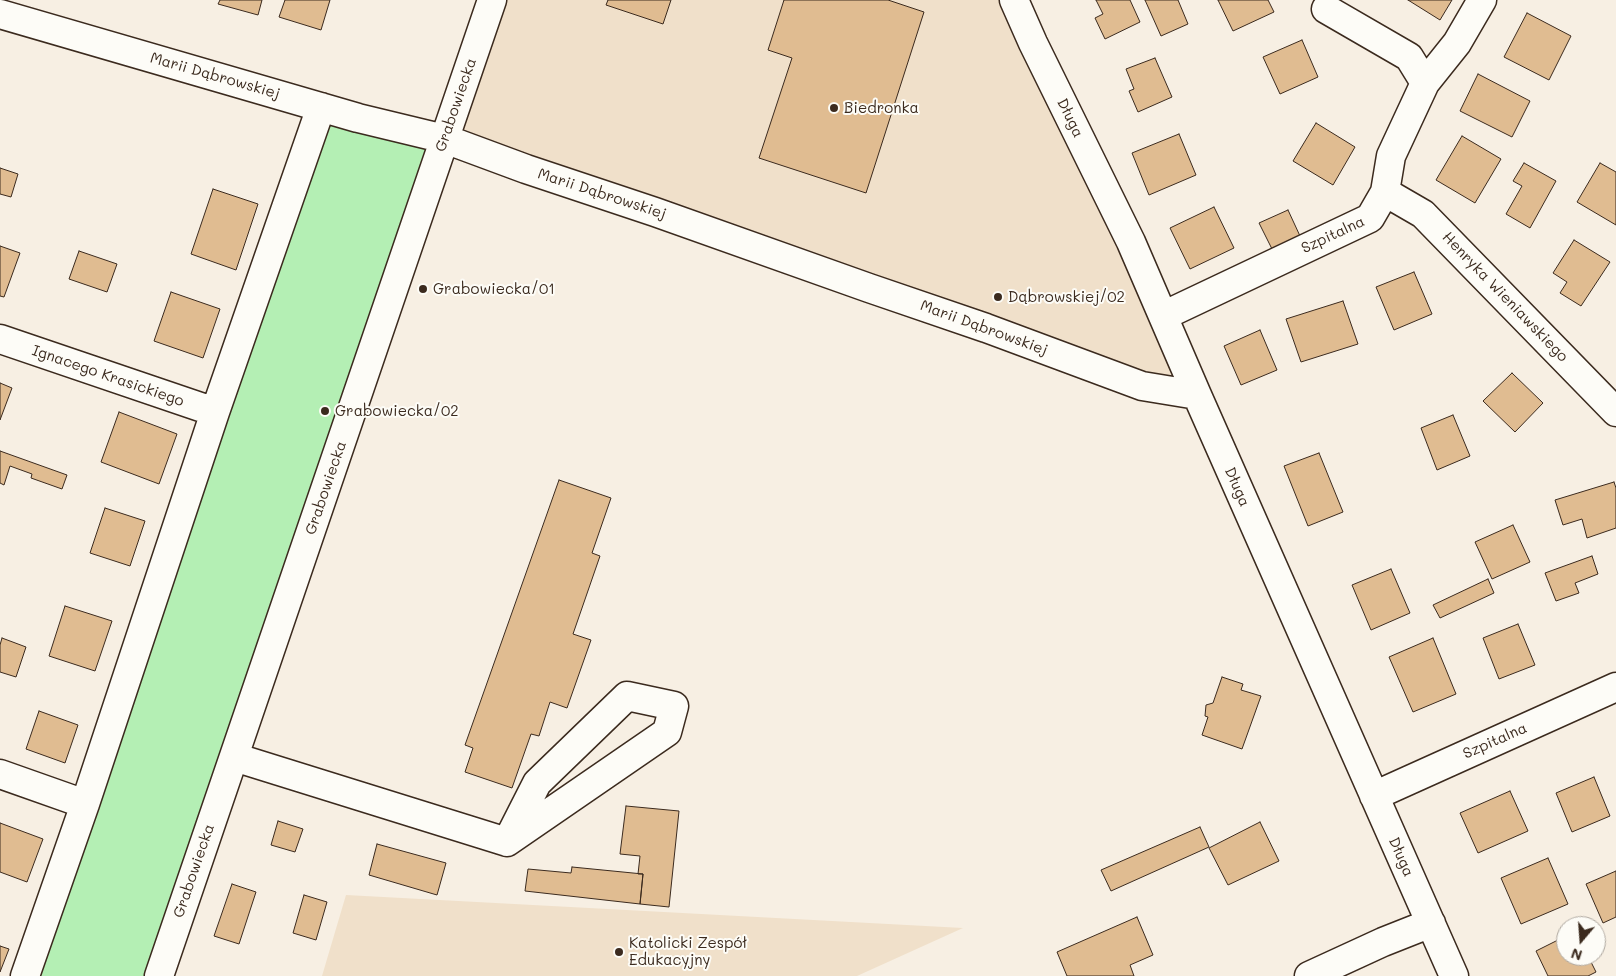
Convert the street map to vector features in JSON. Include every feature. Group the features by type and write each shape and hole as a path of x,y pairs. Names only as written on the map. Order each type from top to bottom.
{"street":[{"name":"Grabowiecka","path":"159,976 492,0"},
{"name":"Długa","path":"1014,0 1131,242 1197,396 1454,976"},
{"name":"Szpitalna","path":"1163,316 1370,218 1386,192 1391,156 1425,83 1457,43 1482,0"},
{"path":"1326,9 1409,57 1425,83"},
{"name":"Marii Dąbrowskiej","path":"0,14 358,118 445,139 526,169 656,212 986,328 1142,386 1197,396"},
{"path":"25,976 85,804 215,412 321,107"},
{"name":"Henryka Wieniawskiego","path":"1386,192 1423,214 1616,412"},
{"name":"Ignacego Krasickiego","path":"0,339 215,412"},
{"name":"Szpitalna","path":"1374,796 1616,687"},
{"path":"627,696 674,706 667,732 507,842 537,783 627,696"},
{"path":"234,757 507,842"},
{"path":"0,774 85,804"},
{"path":"1309,976 1430,923"}],"shaded area":[{"path":"492,0 1014,0 1197,395 445,139"},
{"name":"Katolicki Zespół Edukacyjny","path":"346,895 963,928 857,976 322,976"}],"green space":[{"path":"321,107 445,139 159,976 25,976"}],"building":[{"path":"220,0 262,0 258,15 218,4"},
{"path":"285,0 330,0 321,30 279,17"},
{"path":"608,0 671,0 663,24 606,5"},
{"name":"Biedronka","path":"784,0 888,0 924,12 866,193 759,158 792,58 768,50"},
{"path":"1096,0 1130,0 1140,22 1105,39 1095,18 1103,14"},
{"path":"1145,0 1178,0 1188,24 1161,36"},
{"path":"1218,0 1268,0 1274,12 1233,31"},
{"path":"1408,0 1452,0 1440,20"},
{"path":"1527,13 1571,36 1549,80 1504,57"},
{"path":"1302,40 1318,77 1280,94 1263,57"},
{"path":"1155,58 1172,97 1138,112 1129,91 1134,89 1126,69"},
{"path":"1478,74 1530,101 1512,137 1460,111"},
{"path":"1316,123 1355,147 1333,185 1293,161"},
{"path":"1179,134 1196,175 1149,195 1132,153"},
{"path":"1462,136 1501,159 1475,203 1436,180"},
{"path":"1524,163 1556,181 1530,228 1506,214 1522,186 1513,181"},
{"path":"1600,163 1616,172 1616,225 1577,202"},
{"path":"0,168 18,174 11,197 0,194"},
{"path":"213,189 258,204 236,270 191,254"},
{"path":"1214,207 1234,248 1190,269 1170,228"},
{"path":"1288,210 1300,236 1272,249 1259,223"},
{"path":"1574,240 1610,262 1581,306 1560,293 1567,282 1553,273"},
{"path":"0,246 20,253 4,297 0,296"},
{"path":"79,251 117,264 107,292 69,279"},
{"path":"1414,272 1432,314 1394,330 1376,287"},
{"path":"171,292 220,309 203,358 154,341"},
{"path":"1343,301 1358,344 1301,362 1286,319"},
{"path":"1260,330 1277,370 1241,385 1224,346"},
{"path":"1512,373 1543,403 1515,432 1483,401"},
{"path":"0,383 12,388 0,420"},
{"path":"119,412 177,434 159,484 101,462"},
{"path":"1453,415 1470,456 1437,470 1421,428"},
{"path":"0,451 67,475 62,489 31,478 32,474 10,466 4,485 0,483"},
{"path":"1319,453 1343,512 1308,526 1284,466"},
{"path":"559,480 611,498 592,553 600,556 573,634 591,640 567,708 550,702 539,736 531,734 512,788 465,772 473,748 465,745"},
{"path":"1614,482 1616,488 1616,528 1587,538 1582,519 1563,525 1555,500"},
{"path":"105,508 145,521 130,566 90,553"},
{"path":"1513,525 1530,562 1492,579 1475,542"},
{"path":"1592,556 1598,574 1575,583 1579,593 1556,601 1545,573"},
{"path":"1391,569 1410,613 1371,630 1352,585"},
{"path":"1488,579 1494,593 1440,618 1433,605"},
{"path":"65,606 112,621 95,671 49,656"},
{"path":"1518,624 1535,665 1499,679 1483,638"},
{"path":"2,638 26,647 16,677 0,672 0,645"},
{"path":"1433,638 1456,694 1413,712 1389,657"},
{"path":"1222,677 1243,684 1241,690 1261,696 1242,749 1202,735 1208,717 1205,716 1206,705 1213,703"},
{"path":"39,711 78,725 65,763 26,749"},
{"path":"1594,777 1610,816 1572,832 1556,793"},
{"path":"1510,791 1528,831 1478,853 1460,813"},
{"path":"626,806 679,811 669,907 640,904 643,874 638,874 640,856 620,854"},
{"path":"278,821 303,829 295,852 271,845"},
{"path":"1260,822 1279,861 1228,885 1209,848"},
{"path":"0,823 43,839 27,882 0,872"},
{"path":"1200,827 1209,847 1111,891 1101,870"},
{"path":"377,844 446,863 437,895 369,875"},
{"path":"1548,858 1568,904 1521,924 1501,878"},
{"path":"572,867 643,874 640,904 525,891 528,869 571,873"},
{"path":"1616,871 1616,917 1606,922 1606,916 1600,916 1586,884"},
{"path":"232,884 256,892 239,944 214,936"},
{"path":"304,895 327,902 316,940 293,933"},
{"path":"1137,917 1153,955 1130,965 1134,976 1067,976 1057,952"},
{"path":"1556,941 1556,966 1593,966 1596,972 1588,976 1548,976 1536,951"},
{"path":"0,946 9,949 0,972"}],"place":[{"name":"Biedronka","path":"834,108"},
{"name":"Grabowiecka/01","path":"423,289"},
{"name":"Dąbrowskiej/02","path":"998,297"},
{"name":"Grabowiecka/02","path":"325,411"},
{"name":"Katolicki Zespół Edukacyjny","path":"619,952"}]}
